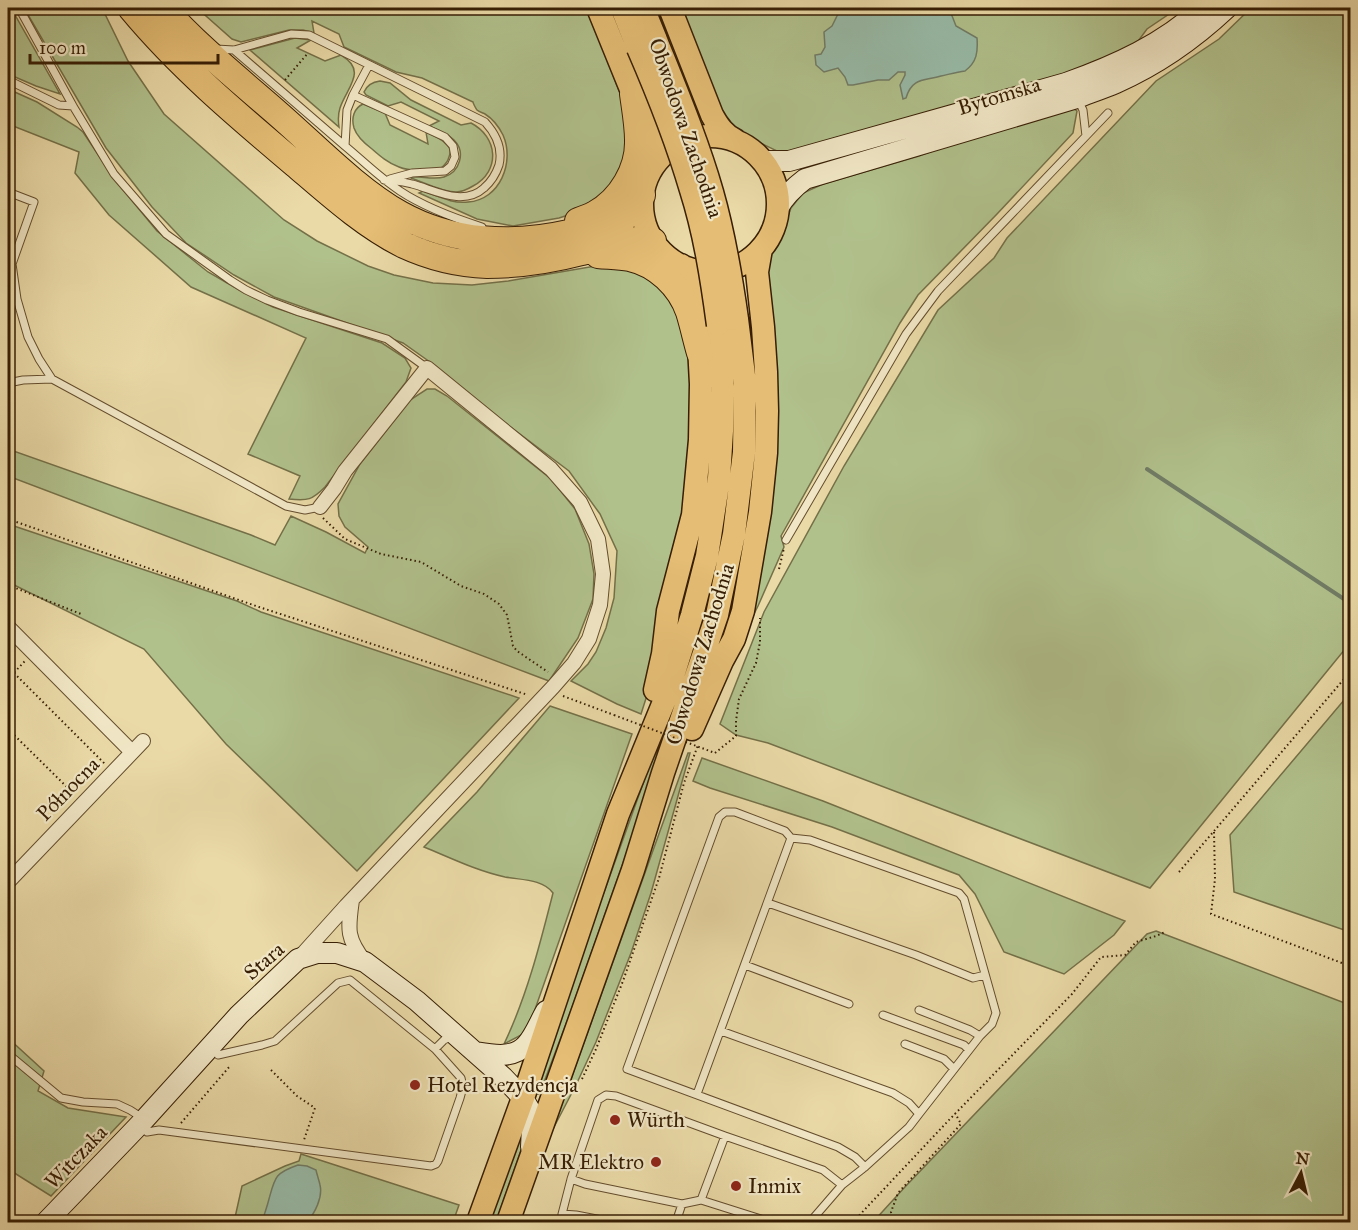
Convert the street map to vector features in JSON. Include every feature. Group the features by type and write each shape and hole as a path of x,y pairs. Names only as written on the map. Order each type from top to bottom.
{"highway":[{"path":"131,8 175,58 254,129 359,216 403,244 439,258 488,265 528,262 579,253 626,241 653,241"},
{"path":"163,8 201,45 348,176 378,200 410,219 443,232 471,238 516,241 555,236 610,224 627,216 642,195"},
{"path":"471,238 548,228 579,221 595,214 615,199 629,178 637,151 638,134 633,94"},
{"path":"579,253 628,257 643,262 658,271 673,285 684,301 700,353"}],"main road":[{"path":"598,8 654,141 657,161"},
{"name":"Obwodowa Zachodnia","path":"478,1222 524,1098 618,814 671,681 692,615 715,512 728,322 725,244 712,192 691,126 647,44 622,8"},
{"name":"Obwodowa Zachodnia","path":"643,8 647,44"},
{"path":"670,8 716,123 729,138 736,141 751,149 770,171 778,208 772,230 760,249 737,266 710,272 681,266 661,251 646,226 642,211 642,195 647,177 657,161 676,144 699,136 724,137 736,141"},
{"path":"633,870 722,661 734,639 743,611 760,512 766,453 766,372 757,272 760,249"},
{"path":"641,756 663,654 668,611 693,515 700,440 701,384 697,308 694,291 681,266"},
{"name":"Obwodowa Zachodnia","path":"508,1222 633,870 663,773 717,615 733,544 745,429 745,383 728,322"}],"street":[{"name":"Bytomska","path":"762,161 789,161 1066,83 1109,68 1146,48 1202,8"},
{"name":"Bytomska","path":"778,208 785,196 805,179 1077,98 1117,83 1149,67 1175,50 1212,23 1227,8"},
{"path":"298,959 574,663 589,639 600,605 603,574 598,539 580,502 551,470 427,368 345,471 321,507"},
{"path":"8,627 132,752"},
{"name":"Północna","path":"8,881 143,741"},
{"path":"352,900 349,933 355,950 365,962"},
{"name":"Stara","path":"144,1125 214,1051 239,1015 298,959 317,953 337,953 365,962 417,1001 476,1052 524,1098"},
{"path":"476,1052 507,1055 518,1052 527,1044 561,987"},
{"path":"521,1185 531,1147 532,1127 530,1110 524,1098"},
{"name":"Witczaka","path":"46,1222 144,1125"}],"lane":[{"path":"19,8 73,106 114,174 166,234 246,290 299,312 387,339 427,368"},
{"path":"201,45 214,49 234,50 291,34 309,35 485,122 498,141 499,163 492,180 480,191 466,196 446,195 410,183 384,180"},
{"path":"234,50 384,180 416,200 459,220 501,234"},
{"path":"345,146 347,110 369,65"},
{"path":"8,80 59,105 73,106"},
{"path":"353,95 445,137 453,146 454,162 445,171 412,173 384,180"},
{"path":"1077,98 1083,110 1086,136"},
{"path":"786,540 918,315 938,291 1108,113"},
{"path":"8,192 34,201 12,264 11,280 28,337 52,380"},
{"path":"8,384 23,380 52,380 286,506 305,510 321,507"},
{"path":"810,1222 842,1185 866,1167 909,1127 980,1036 992,1024 996,1013 964,899 959,893 810,840 791,838 785,831 735,812 725,812 719,817 627,1069 838,1147 866,1167"},
{"path":"698,1094 791,838"},
{"path":"768,903 916,955 973,978 985,975"},
{"path":"745,965 849,1005"},
{"path":"8,1054 61,1098 117,1104 130,1110 144,1125 159,1130 431,1166 438,1161 463,1087 461,1078 435,1049 350,980 338,983 275,1041 262,1045 214,1051"},
{"path":"919,1010 980,1036"},
{"path":"883,1015 964,1045 969,1050"},
{"path":"721,1030 893,1093 909,1103 919,1114"},
{"path":"435,1049 444,1040 453,1036 459,1038"},
{"path":"905,1044 944,1059 954,1069"},
{"path":"561,1222 571,1179 598,1100 606,1095 616,1096 823,1170 842,1185"},
{"path":"700,1200 725,1136"},
{"path":"571,1179 585,1184 682,1204 700,1200 761,1219 764,1222"},
{"path":"676,1222 682,1204"},
{"path":"562,1214 612,1222"}],"path":[{"path":"277,88 308,53"},
{"path":"321,507 323,519 345,540 381,554 420,562 461,586 484,594 499,604 507,615 513,646 527,659 539,665 549,691"},
{"path":"8,519 259,607 549,691 715,753 736,736 739,699 756,663 760,642 760,613"},
{"path":"779,569 786,540"},
{"path":"8,585 81,614"},
{"path":"8,679 33,653"},
{"path":"1179,872 1350,672"},
{"path":"14,673 113,772"},
{"path":"8,729 83,804"},
{"path":"582,1079 597,1049 652,899 684,783 700,742"},
{"path":"1214,832 1215,879 1211,914 1350,966"},
{"path":"854,1222 1072,994 1101,957 1125,955 1136,942 1164,932"},
{"path":"173,1132 230,1066"},
{"path":"271,1070 297,1096 315,1108 301,1149"},
{"path":"892,1222 891,1212 897,1193 961,1125 956,1113"}],"green space":[{"path":"8,8 11,8 60,94 8,74"},
{"path":"24,8 102,8 128,61 164,114 284,220 317,241 368,266 394,275 433,283 472,285 607,264 641,269 680,308 692,375 688,485 649,689 641,714 571,681 596,652 606,628 614,598 617,551 600,514 569,471 403,343 274,297 234,275 186,243 152,207 106,148"},
{"path":"197,8 587,8 628,114 631,144 622,171 593,207 559,218 513,226 477,219 419,193 423,191 451,201 468,202 479,200 489,194 502,178 507,157 503,135 491,118 477,110 473,102 422,78 396,72 344,47 339,34 312,21 314,33 289,30 241,42 232,39"},
{"path":"679,8 1178,8 1147,29 1133,48 1110,59 995,98 809,149 781,153 746,136 724,119"},
{"path":"1251,8 1350,8 1350,643 1150,888 768,743 736,735 720,724 764,612 844,466 938,310 994,258 1007,238 1156,81 1219,39"},
{"path":"295,38 311,40 297,48 325,61 341,55 353,67 353,80 339,110 339,127 250,50"},
{"path":"380,81 390,83 411,100 461,125 471,123 480,129 487,137 493,154 492,163 482,180 467,189 451,192 411,178 440,178 450,174 460,161 460,150 451,138 429,126 439,121 401,102 388,106 366,95 364,92 368,86"},
{"path":"8,89 37,102 83,132 115,180 157,231 208,272 273,307 382,343 405,358 411,368 406,382 317,495 305,500 289,499 300,476 248,454 306,338 191,287 109,215 75,173 79,152 8,124"},
{"path":"363,104 385,113 390,125 428,144 426,132 442,140 450,150 446,163 437,169 414,170 399,167 384,159 361,140 354,128 354,114"},
{"path":"1071,107 1077,111 1073,133 918,295 900,323 781,536 784,547 739,644 773,471 778,394 767,262 791,208 803,193 823,184"},
{"path":"427,389 435,389 447,396 551,479 575,509 589,544 594,574 593,599 578,638 549,681 8,476 8,449 275,545 291,516 365,553 368,547 345,527 339,516 338,504 360,464 410,400"},
{"path":"8,524 519,698 357,871 226,744 144,649 8,582"},
{"path":"1350,693 1350,932 1234,892 1230,835"},
{"path":"550,706 632,734 527,1032 504,1044 526,989 553,893 544,885 484,871 424,847 477,792"},
{"path":"658,742 665,744 569,1016 541,1090 539,1094 535,1094 552,1037"},
{"path":"688,753 690,753 651,893 631,953 596,1042 553,1129"},
{"path":"702,758 823,801 1125,921 1114,935 1064,974 1004,952 975,894 959,875 832,827 693,781"},
{"path":"1156,931 1350,1005 1350,1222 873,1222 1147,934"},
{"path":"8,1038 44,1071 38,1091 68,1108 126,1117 51,1196 8,1169"},
{"path":"523,1133 525,1139 496,1222 486,1222 517,1134"},
{"path":"301,1154 459,1205 453,1222 234,1222 242,1186 299,1161"}],"shaded area":[{"path":"850,8 949,8 956,26 977,38 977,52 974,60 965,71 915,83 903,99 900,85 905,72 898,72 889,80 848,85 838,68 824,72 816,65 815,55 821,54 825,47 824,32 832,26 839,12"},
{"path":"298,1165 316,1170 321,1190 318,1205 313,1214 307,1222 262,1222 277,1177 280,1173"}],"waterway":[{"path":"1147,469 1350,603"}],"place":[{"name":"Hotel Rezydencja","path":"415,1085"},
{"name":"Würth","path":"615,1120"},
{"name":"MR Elektro","path":"656,1162"},
{"name":"Inmix","path":"736,1186"}]}
